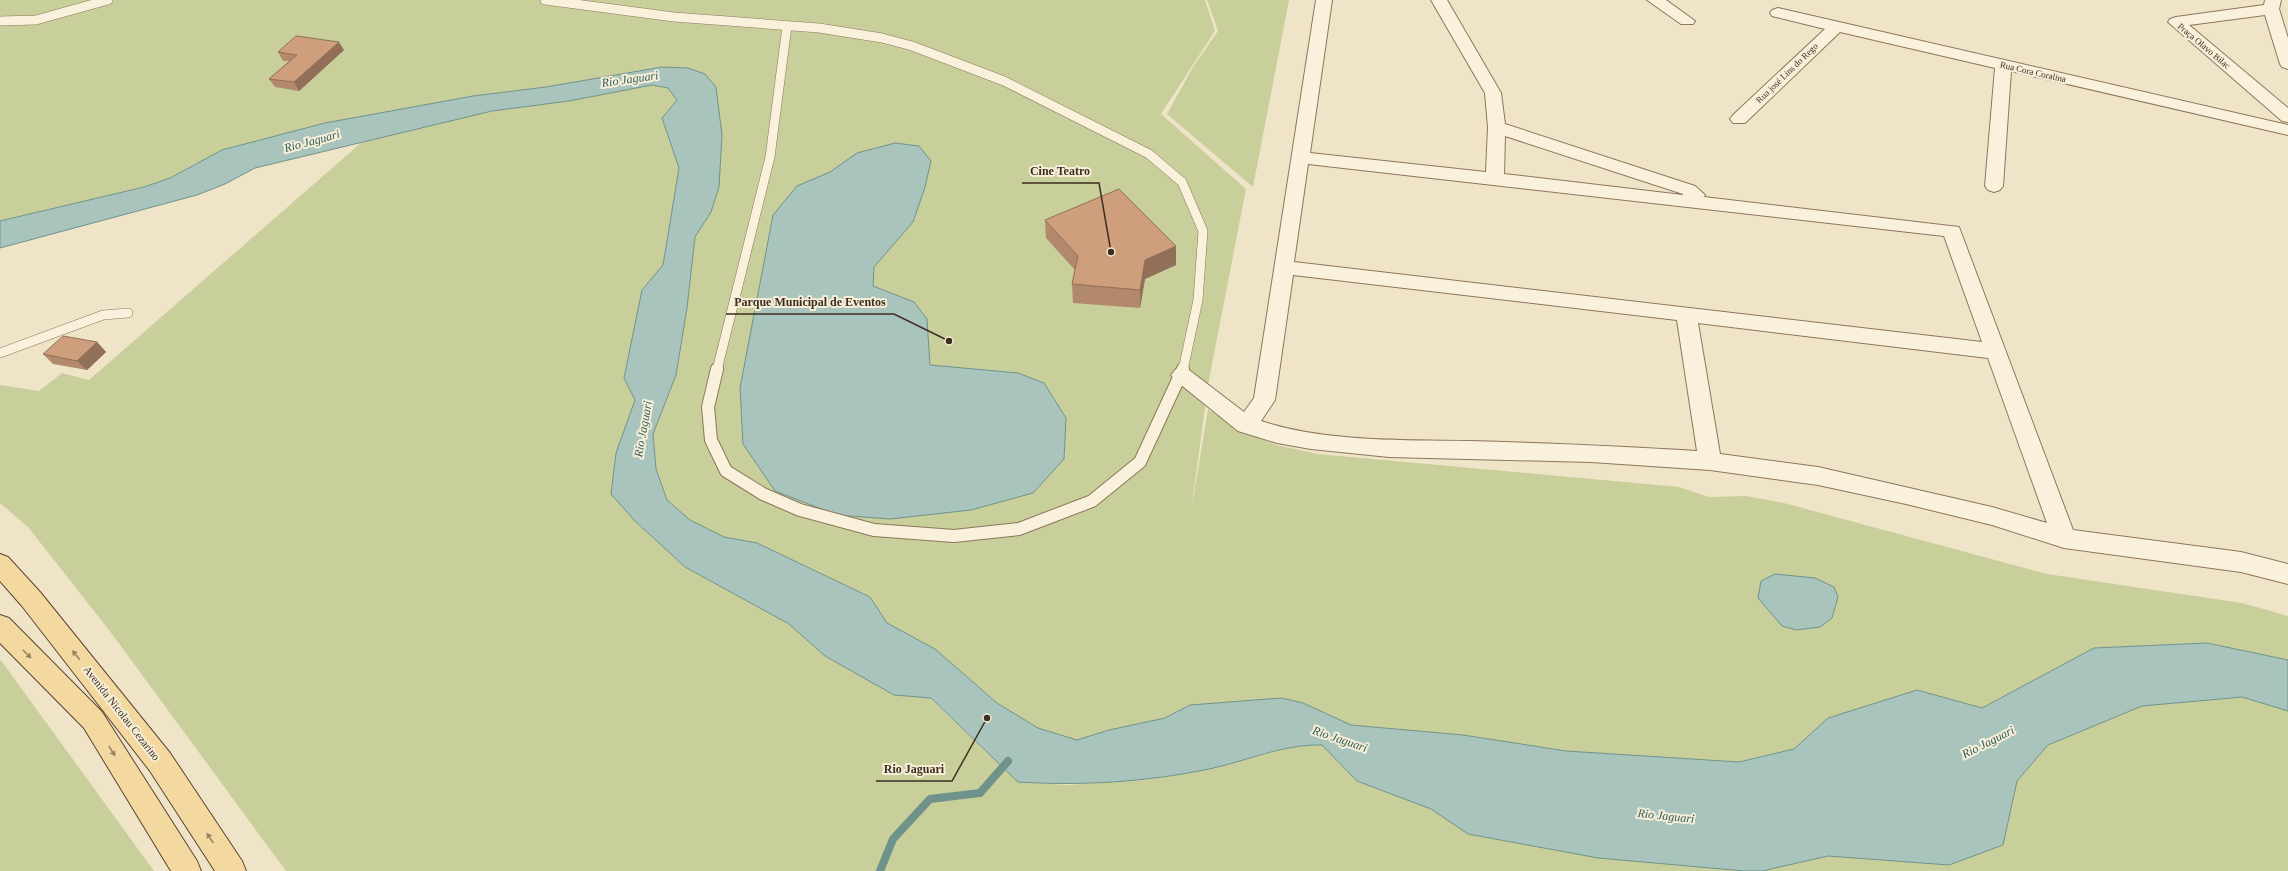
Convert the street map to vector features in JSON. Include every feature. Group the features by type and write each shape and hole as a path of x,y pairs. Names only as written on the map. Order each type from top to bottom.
{"main road":[{"name":"Avenida Nicolau Cezarino","path":"0,564 31,599 160,762 232,871"},
{"path":"0,626 93,720 186,871"}],"street":[{"path":"1246,425 1264,400 1324,0"},
{"path":"1439,0 1493,93 1497,127 1495,179"},
{"path":"1655,0 1687,21"},
{"path":"2272,4 2288,64"},
{"name":"Praça Olavo Bilac","path":"2272,4 2176,22 2288,116"},
{"name":"Rua Cora Coralina","path":"1778,13 2288,130"},
{"name":"Rua josé Lins do Rego","path":"1739,119 1836,27"},
{"path":"1994,186 2003,65"},
{"path":"1497,127 1689,190 1705,203"},
{"path":"1300,157 1952,231 2064,538"},
{"path":"1284,267 1996,351"},
{"path":"1686,314 1710,461"},
{"path":"1182,374 1213,402 1246,425 1277,435 1311,441 1389,448 1590,453 1710,461 1818,476 1906,495 1992,516 2064,538 2241,562 2288,574"}],"lane":[{"path":"0,21 36,20 108,0"},
{"path":"546,0 674,17 787,26 882,38 912,46 1004,81 1149,154 1182,182 1203,231 1198,300 1182,374 1140,462 1092,501 1019,529 954,536 874,530 800,510 763,494 726,471 711,440 708,408 736,288 770,156 787,26"},
{"path":"0,353 103,315 128,313"}],"green space":[{"path":"0,0 1205,0 1215,31 1161,114 1246,189 1208,385 1191,512 1208,409 1237,429 1276,445 1318,454 1679,487 1709,497 1746,496 1784,503 2047,574 2242,603 2288,616 2288,660 2207,643 2094,648 1982,708 1917,690 1828,718 1794,749 1739,762 1566,751 1463,735 1351,725 1303,703 1281,698 1190,705 1165,718 1110,730 1077,740 1038,728 997,703 935,649 887,623 870,597 757,543 724,537 690,520 667,500 656,469 653,434 676,375 687,308 695,237 711,212 688,68 662,67 546,87 502,92 196,163 170,178 144,187 0,221"},
{"path":"1207,0 1289,0 1253,187 1167,114 1193,67 1218,31"},
{"path":"652,85 668,88 677,100 662,118 679,168 663,265 642,290 624,378 635,400 616,453 611,494 634,520 685,567 789,624 825,656 894,695 930,698 1018,782 1068,785 1151,779 1209,769 1301,745 1322,745 1357,781 1431,809 1468,834 1598,858 1745,871 286,871 112,634 28,527 0,503 0,385 39,391 62,373 89,380 362,142 492,111 569,101"},
{"path":"0,659 154,871 0,871"},
{"path":"2243,697 2288,711 2288,871 1762,871 1828,856 1949,865 2003,845 2017,781 2048,745 2142,706"}],"water":[{"path":"662,67 688,68 705,74 716,87 722,135 719,187 711,212 695,237 687,308 676,375 653,434 656,469 667,500 690,520 724,537 757,543 870,597 887,623 935,649 997,703 1038,728 1077,740 1109,730 1165,718 1190,705 1281,698 1303,703 1351,725 1463,735 1566,751 1739,762 1794,749 1828,718 1917,690 1982,708 2094,648 2207,643 2288,660 2288,711 2242,697 2142,706 2048,745 2017,781 2003,845 1949,865 1828,856 1762,871 1745,871 1598,858 1468,834 1431,809 1357,781 1322,745 1293,747 1209,769 1138,780 1090,783 1018,782 931,698 894,695 825,656 789,624 685,567 634,520 611,494 616,453 635,400 624,378 642,290 663,265 679,168 662,118 677,100 668,88 652,85 569,101 492,111 255,168 225,184 197,195 0,248 0,221 144,187 170,178 222,150 325,123 473,96 546,87"},
{"path":"895,143 919,146 931,161 925,187 913,222 874,267 873,286 914,302 927,319 930,365 1018,373 1044,383 1066,418 1064,459 1033,493 971,510 890,519 837,515 775,491 743,444 740,388 773,215 797,186 830,172 857,153"},
{"path":"1775,574 1815,578 1834,587 1838,597 1832,618 1820,627 1796,630 1782,626 1758,598 1761,581"}],"building":[{"path":"296,36 339,42 294,82 269,79 297,55 278,52"},
{"path":"1119,189 1176,246 1145,260 1140,290 1072,284 1078,256 1045,220"},
{"path":"63,336 97,342 77,361 43,354"}],"waterway":[{"path":"880,871 893,839 930,799 980,793 1008,761"}],"place":[{"name":"Cine Teatro","path":"1111,252"},
{"name":"Parque Municipal de Eventos","path":"949,341"},
{"name":"Rio Jaguari","path":"987,718"}]}
